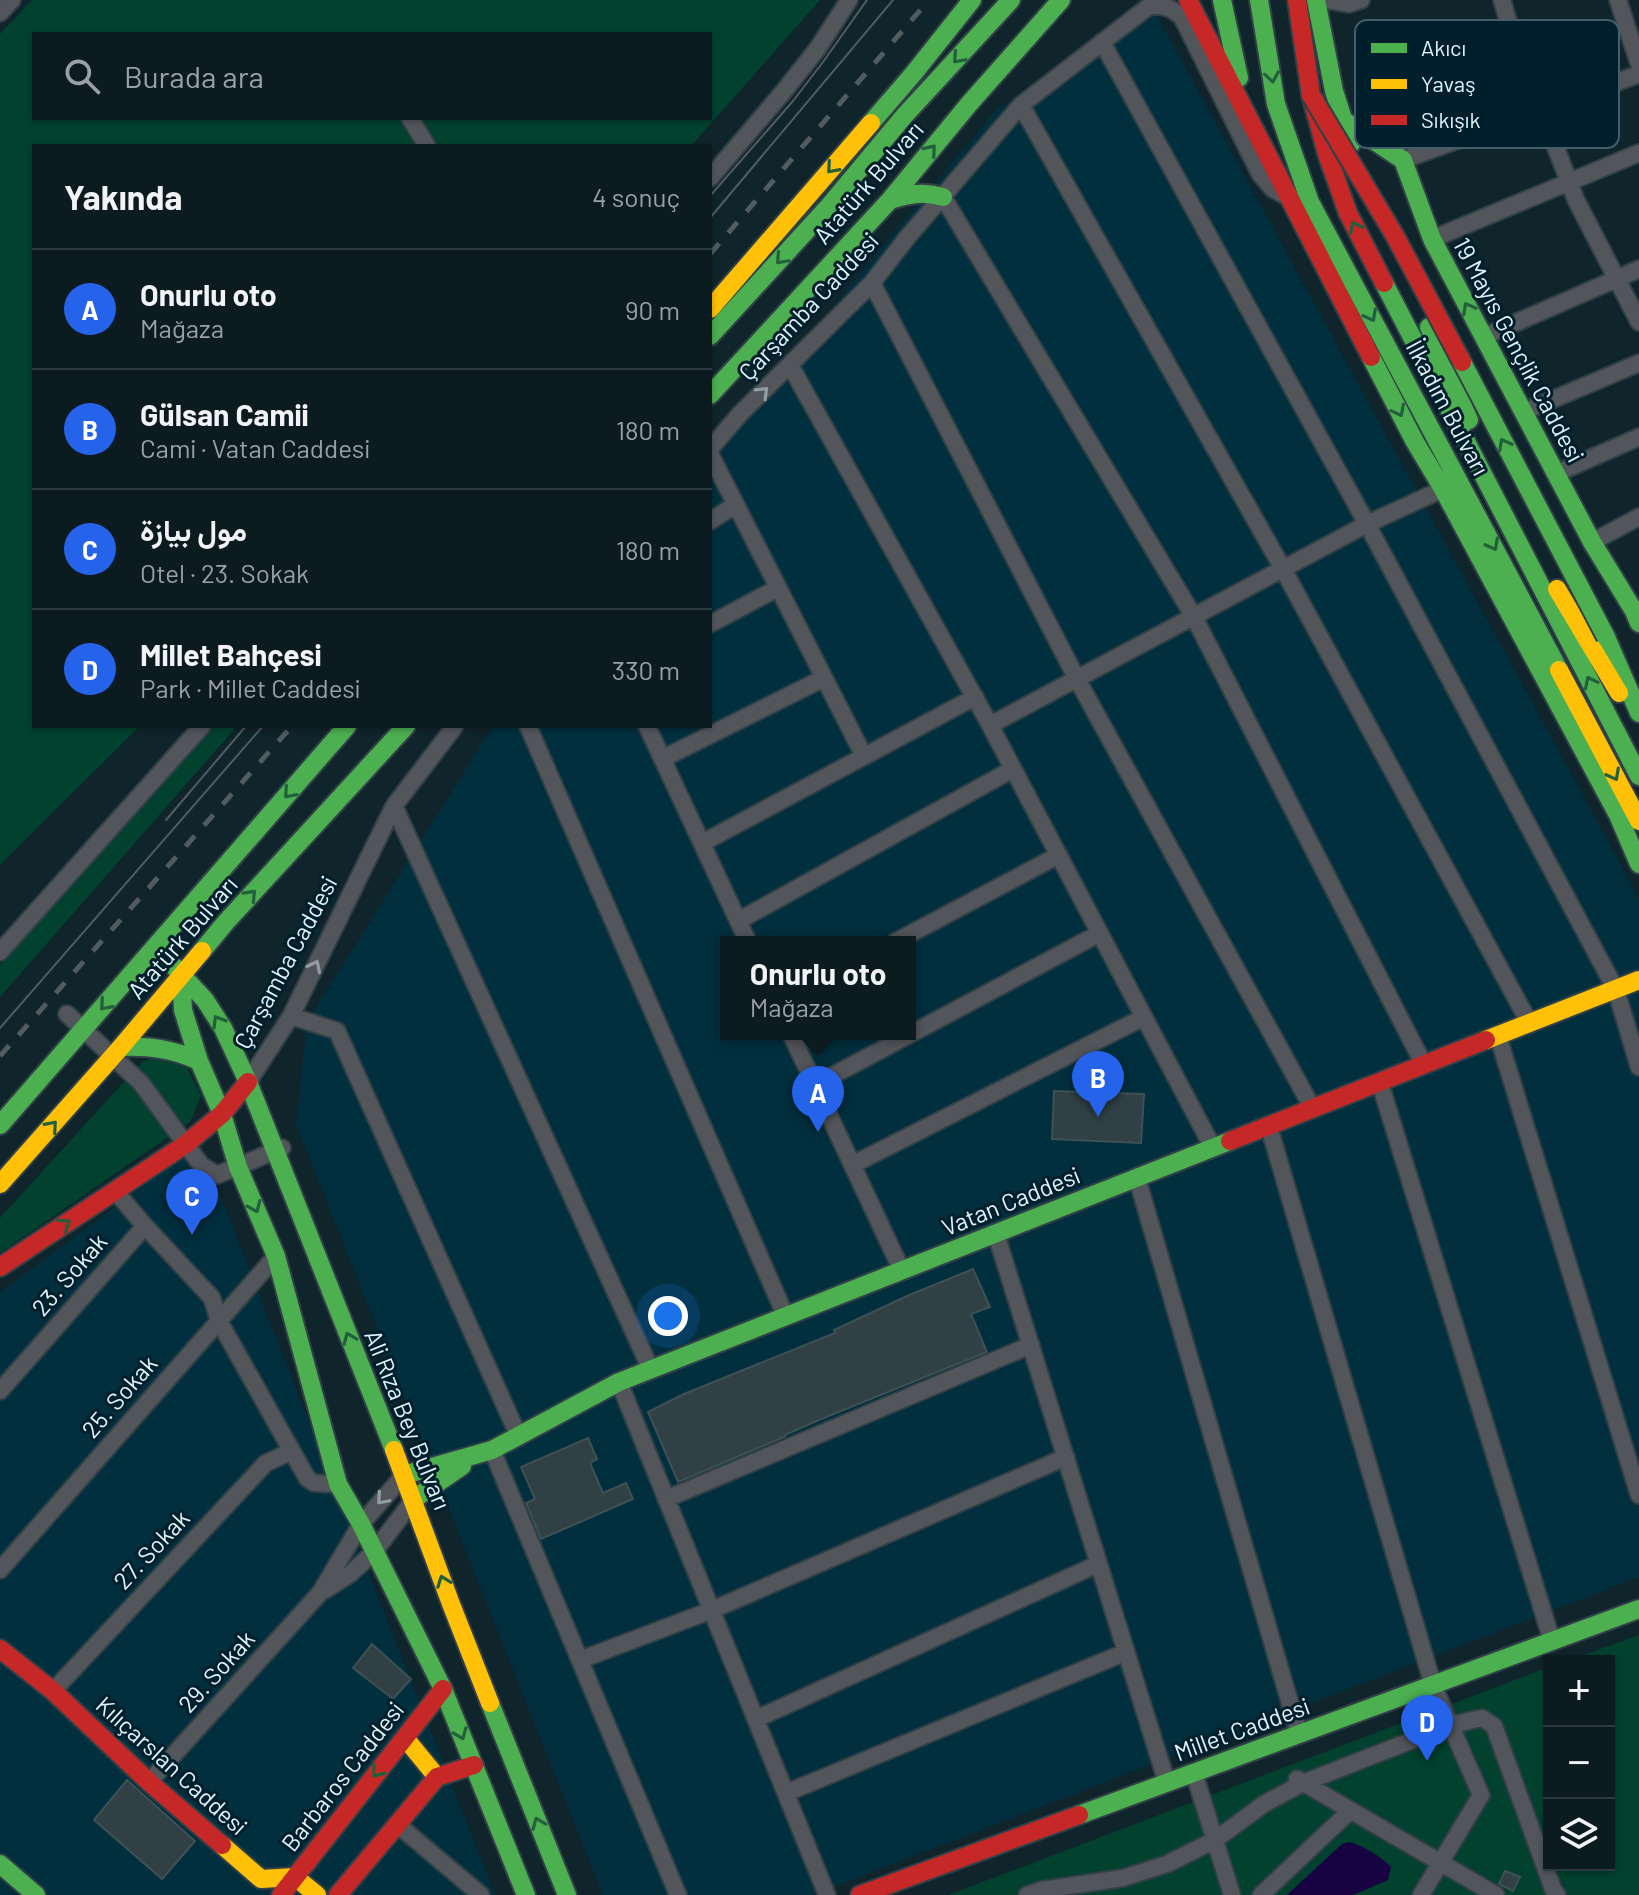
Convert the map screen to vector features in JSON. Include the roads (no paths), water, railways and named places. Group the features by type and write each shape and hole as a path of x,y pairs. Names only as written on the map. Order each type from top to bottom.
{"main road":[{"name":"Atatürk Bulvarı","path":"712,307 914,73 972,0"},
{"path":"712,334 1011,0"},
{"path":"1056,5 1072,0"},
{"path":"1188,0 1248,117"},
{"path":"1222,0 1248,117"},
{"name":"İlkadım Bulvarı","path":"1259,0 1276,104 1310,202 1639,821"},
{"name":"İlkadım Bulvarı","path":"1297,0 1311,95 1348,213 1639,776"},
{"name":"İlkadım Bulvarı","path":"1316,0 1340,118 1502,497 1639,727"},
{"name":"Atatürk Bulvarı","path":"712,393 890,200 1056,5"},
{"path":"1311,95 1395,236 1606,637 1639,713"},
{"name":"İlkadım Bulvarı","path":"1248,117 1415,442 1618,815 1639,864"},
{"path":"1340,118 1355,128"},
{"path":"1385,148 1403,160"},
{"name":"19 Mayıs Gençlik Caddesi","path":"1403,160 1432,239 1592,542 1637,614"},
{"path":"890,200 928,191 943,197"},
{"name":"Atatürk Bulvarı","path":"0,1125 345,728"},
{"name":"Atatürk Bulvarı","path":"0,1184 226,922 404,728"},
{"name":"Ali Rıza Bey Bulvarı","path":"156,947 205,1000 223,1028 281,1149 451,1604 567,1895"},
{"path":"181,975 183,1010 199,1061 222,1114 238,1167 276,1256 338,1484 443,1689 524,1894"},
{"name":"Vatan Caddesi","path":"404,1475 484,1453 619,1382 1639,980"},
{"path":"117,1052 147,1045 163,1046 199,1061"},
{"name":"Çarşamba Caddesi","path":"0,1267 186,1144 222,1114 248,1082"},
{"path":"414,1499 484,1453"},
{"name":"Millet Caddesi","path":"860,1895 1639,1609"},
{"name":"Kılıçarslan Caddesi","path":"0,1649 53,1691 264,1887 295,1877"},
{"name":"Barbaros Caddesi","path":"281,1895 443,1689"},
{"path":"405,1738 437,1777"},
{"path":"338,1895 437,1777 474,1765"},
{"path":"0,1864 36,1895"},
{"path":"295,1877 317,1895"}],"street":[{"path":"0,13 12,0"},
{"path":"712,176 818,48 849,0"},
{"path":"1327,0 1349,4 1361,0"},
{"path":"1502,0 1508,20"},
{"path":"1618,0 1639,64"},
{"name":"Çarşamba Caddesi","path":"712,449 740,414 872,283 1021,105 1148,7 1161,5 1182,17 1260,174 1273,189 1288,197"},
{"path":"1102,42 1367,524 1616,990 1639,1067"},
{"path":"1619,82 1639,74"},
{"path":"1021,105 1283,569 1530,1024"},
{"path":"411,120 426,144"},
{"path":"1403,160 1437,148"},
{"path":"1555,148 1576,200 1639,322"},
{"path":"1432,239 1639,153"},
{"path":"943,197 1194,617 1424,1065"},
{"path":"1483,337 1639,269"},
{"path":"872,283 1077,679 1313,1109"},
{"path":"1523,412 1639,363"},
{"path":"790,365 975,697 1213,1148"},
{"path":"1555,474 1639,437"},
{"path":"712,456 864,756"},
{"path":"990,725 1367,524 1443,489"},
{"path":"712,520 735,505"},
{"path":"1592,542 1639,517"},
{"path":"712,623 778,588"},
{"path":"662,759 824,678"},
{"path":"702,843 975,697"},
{"path":"0,952 200,728"},
{"name":"Çarşamba Caddesi","path":"248,1082 291,1016 394,806 453,728"},
{"path":"529,728 786,1317"},
{"path":"648,728 745,936"},
{"path":"738,921 1013,769"},
{"path":"394,806 651,1370"},
{"path":"906,936 1059,855"},
{"path":"916,1031 1100,933"},
{"path":"67,1014 83,1030 117,1052 201,1165 217,1175 281,1149"},
{"path":"291,1016 337,1031 519,1437"},
{"path":"852,1165 1144,1017"},
{"path":"1498,1036 1639,1495"},
{"path":"794,1040 902,1271"},
{"path":"815,1085 899,1040"},
{"path":"1380,1083 1552,1641"},
{"path":"1269,1127 1433,1685 1481,1795 1421,1895"},
{"path":"1137,1178 1299,1734"},
{"path":"115,1191 212,1298 219,1321 307,1478 314,1483 338,1484"},
{"name":"23. Sokak","path":"0,1391 145,1226"},
{"path":"996,1234 1167,1783"},
{"name":"25. Sokak","path":"0,1570 276,1256"},
{"path":"666,1499 1031,1345"},
{"path":"619,1382 827,1895"},
{"name":"27. Sokak","path":"53,1691 266,1463 292,1451"},
{"path":"484,1453 580,1660 678,1895"},
{"path":"580,1660 712,1610 1066,1457"},
{"path":"320,1593 361,1524 404,1475"},
{"path":"320,1593 350,1574 374,1552 414,1499"},
{"path":"756,1719 1098,1564"},
{"name":"29. Sokak","path":"149,1782 320,1593"},
{"path":"786,1793 1126,1652"},
{"path":"1027,1895 1123,1878 1167,1864 1215,1840 1298,1780 1451,1725 1482,1718 1494,1726 1557,1895"},
{"path":"1194,1773 1232,1895"},
{"path":"1298,1780 1496,1895"},
{"path":"1261,1895 1350,1811"},
{"path":"397,1824 481,1895"}],"tram line":[{"path":"712,194 793,101 867,0"},
{"path":"712,216 893,0"},
{"path":"166,820 244,728"},
{"path":"0,1028 261,728"}],"railway":[{"path":"712,252 929,0"},
{"path":"0,1056 290,728"}],"place":[{"name":"Gülsan Camii","path":"1098,1117"},
{"name":"Onurlu oto","path":"818,1132"},
{"name":"مول بيازة","path":"192,1235"},
{"name":"Millet Bahçesi","path":"1427,1761"}]}
